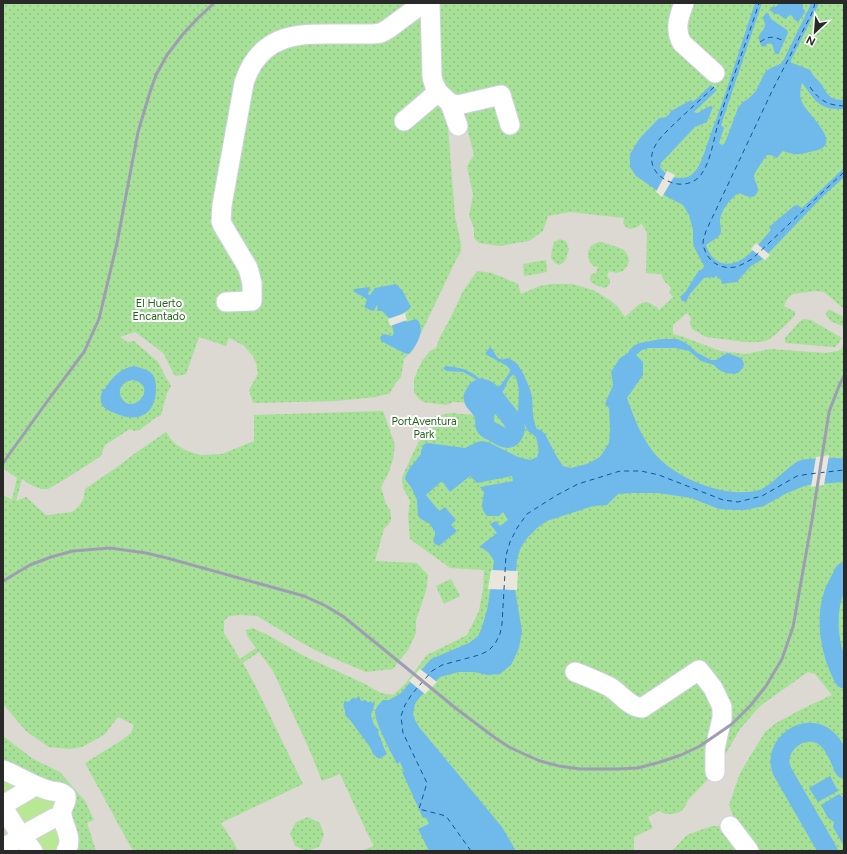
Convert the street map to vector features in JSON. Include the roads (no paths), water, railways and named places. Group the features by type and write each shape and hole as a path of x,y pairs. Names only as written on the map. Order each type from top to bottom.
{"lane":[{"path":"226,302 252,302 252,283 248,268 221,221 222,205 244,83 247,72 252,64 261,52 276,42 289,37 303,34 381,33 423,3"},
{"path":"430,3 432,77 434,84 444,97 458,126"},
{"path":"684,3 678,24 677,31 679,37 682,43 715,73"},
{"path":"444,97 458,105 501,95 510,124"},
{"path":"404,121 444,97"},
{"path":"575,672 609,687 632,705 642,708 699,670 713,688 722,707 722,718 715,750 715,772"},
{"path":"3,770 44,789 60,792 66,796 62,812 69,838 69,845 66,851"},
{"path":"3,775 41,793 47,799 54,818 58,839 56,851"},
{"path":"30,788 5,807 21,836 33,851"},
{"path":"3,850 21,836 54,818"},
{"path":"730,826 749,851"}],"water":[{"path":"755,3 762,3 721,125 724,128 719,143 722,145 725,143 738,108 756,91 766,71 782,63 811,3 819,3 790,62 810,70 830,97 844,100 844,109 828,108 818,103 802,83 800,94 801,99 806,109 826,137 826,143 823,148 802,154 794,154 783,151 777,158 767,155 754,174 754,179 758,189 756,195 749,197 739,193 729,201 720,217 720,234 706,245 710,253 713,258 722,263 730,264 737,262 756,247 771,230 769,227 794,206 797,205 802,208 844,168 844,177 822,197 763,259 751,266 737,282 722,284 721,280 716,276 714,278 704,278 690,294 686,302 682,301 680,297 686,291 699,270 702,270 704,266 693,243 693,230 689,215 683,205 662,194 636,176 630,167 630,154 640,138 659,118 666,117 671,111 691,100 693,102 711,85 717,90 694,112 697,113 711,106 713,107 707,122 695,127 661,163 660,167 663,171 673,177 678,178 688,177 696,170 704,154"},
{"path":"777,3 803,3 803,9 805,10 799,21 796,21 790,15 785,19 770,10 771,7 776,7 778,4"},
{"path":"766,13 768,13 771,19 787,30 788,33 779,54 775,53 772,44 767,44 762,47 760,42 759,36 765,24 763,17"},
{"path":"396,284 402,290 411,307 403,313 406,322 416,319 421,327 418,342 409,354 381,341 380,337 384,334 392,336 394,333 390,319 382,311 377,311 378,305 372,311 364,307 367,300 353,291 354,289 370,287 368,294 370,295 375,288"},
{"path":"661,339 677,339 711,360 716,360 727,353 741,358 744,365 738,373 726,373 719,370 714,365 701,361 689,351 675,348 649,348 642,350 636,355 643,362 643,375 627,398 635,420 645,440 654,453 663,462 688,479 702,485 732,492 746,492 764,488 798,461 806,459 839,458 844,459 844,482 807,485 787,493 764,506 745,510 719,509 691,498 658,493 618,494 607,505 593,506 547,521 537,528 521,547 517,559 515,589 522,631 519,648 511,665 500,674 488,675 474,672 459,672 440,677 420,697 415,704 413,714 419,727 502,827 516,851 429,851 418,829 429,824 426,817 423,818 402,772 404,771 400,762 397,764 384,738 376,718 375,711 383,700 389,700 400,694 431,659 469,643 478,636 487,610 494,561 489,553 479,547 497,533 490,524 496,521 500,526 508,520 503,512 499,516 487,516 482,507 484,492 480,487 513,481 512,476 477,483 470,476 450,492 442,481 426,495 439,511 445,507 456,520 451,525 457,531 439,546 433,541 435,532 430,524 418,516 417,500 411,487 405,479 406,475 421,454 424,444 428,443 465,448 477,442 483,441 518,457 530,460 537,457 539,451 536,437 528,431 518,412 519,390 515,376 513,375 511,377 501,393 492,390 463,372 447,371 443,368 446,366 464,370 474,374 491,387 495,388 503,382 509,374 510,369 485,354 490,347 498,358 508,358 515,362 522,372 530,390 534,420 537,429 541,430 545,434 563,466 571,468 587,464 600,457 609,443 609,408 605,404 613,385 611,372 620,358 627,354 633,346 640,343"},
{"path":"134,366 150,372 154,377 156,386 154,403 150,409 146,414 133,418 107,410 103,406 101,400 103,389 105,389 117,374 129,367","holes":["133,380 141,383 144,388 144,394 141,399 131,404 126,403 120,394 124,383"]},
{"path":"359,696 361,701 366,700 367,702 371,701 372,703 375,703 371,715 387,754 379,759 373,754 370,747 345,715 345,700 347,702"},
{"path":"830,776 838,791 818,802 809,788"},
{"path":"839,794 844,798 844,846 833,827 834,822 828,818 821,805"}],"waterway":[{"path":"481,388 487,390 492,395 513,421 515,432 510,438 504,438 486,428 485,414 474,401 473,397 477,390 481,388"},
{"path":"844,572 834,592 829,614 832,647 844,679"},
{"path":"828,851 782,771 780,761 781,752 792,738 810,732 819,734 827,739 832,745 844,769"}],"railway":[{"path":"3,463 84,352 99,319 117,243 138,132 156,75 167,55 183,34 214,3"},
{"path":"3,581 30,565 51,557 73,551 110,548 146,553 167,558 304,596 326,606 344,617 458,710 509,747 540,761 559,766 580,769 638,768 681,755 700,746 732,724 751,705 766,686 782,659 793,627 829,412 844,376"}],"park label":[{"name":"El Huerto Encantado","path":"159,309"},
{"name":"PortAventura Park","path":"424,427"}]}
